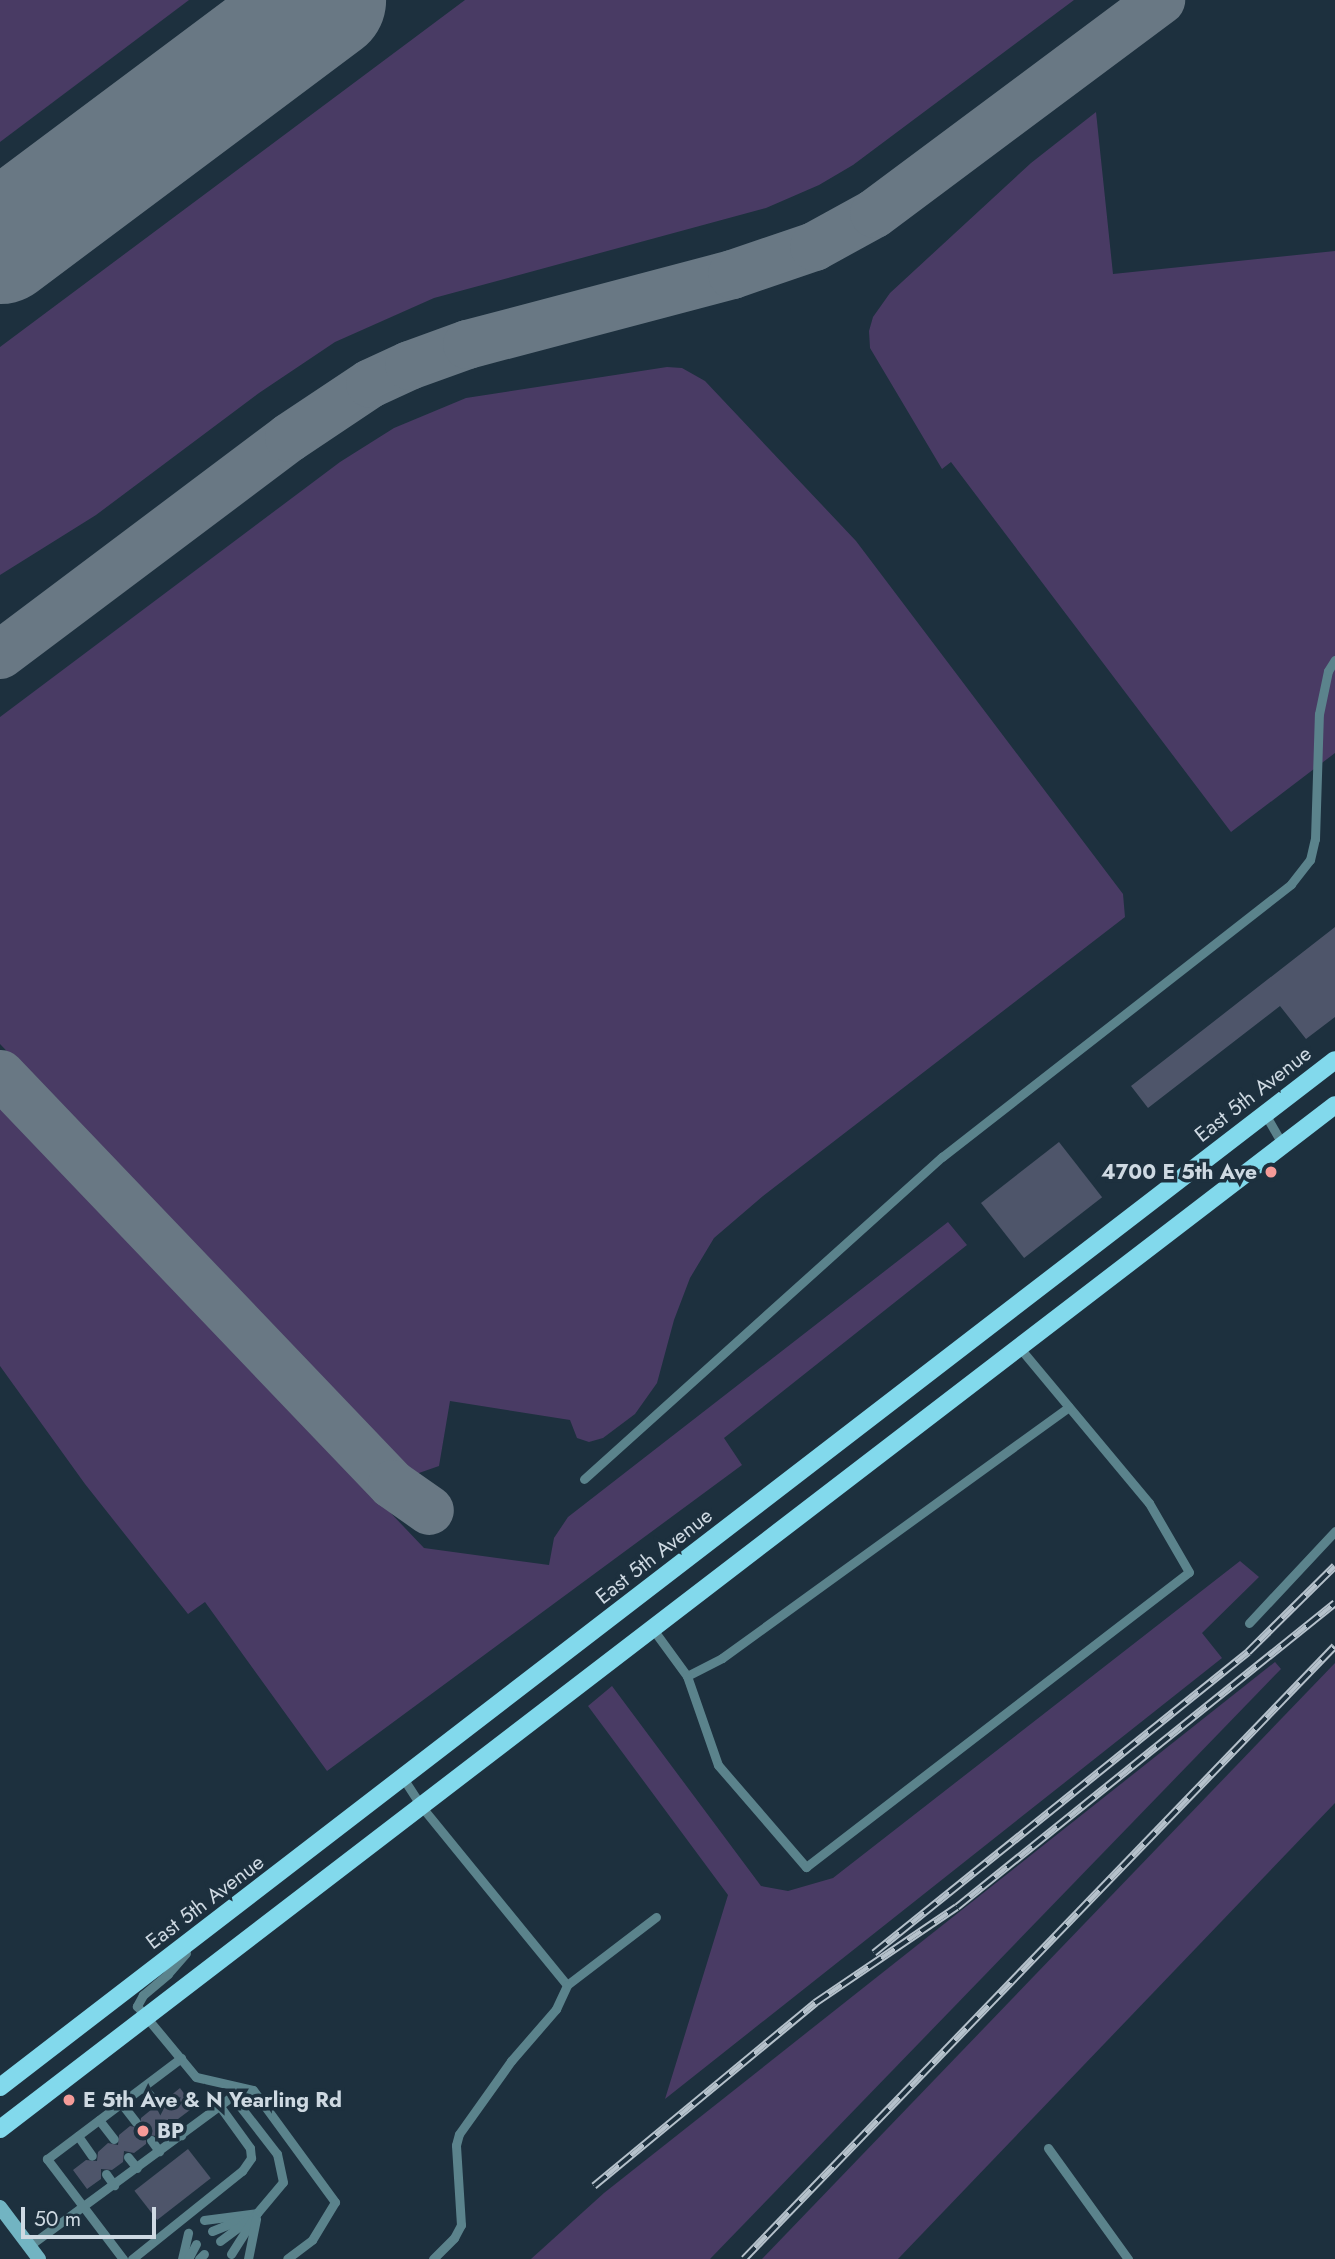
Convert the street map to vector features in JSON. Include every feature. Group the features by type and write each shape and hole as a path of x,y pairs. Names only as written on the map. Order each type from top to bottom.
{"main road":[{"name":"East 5th Avenue","path":"0,2087 1335,1060"},
{"path":"0,2129 1335,1105"},
{"path":"0,2207 39,2259"}],"lane":[{"path":"583,1479 942,1157 1292,884 1310,860 1315,839 1319,714 1328,671 1335,660"},
{"path":"1265,1114 1283,1145"},
{"path":"652,1628 687,1675 718,1765 806,1867 1189,1572 1149,1503 1019,1347"},
{"path":"687,1675 722,1658 1069,1407"},
{"path":"1249,1623 1335,1531"},
{"path":"403,1778 421,1805 567,1985"},
{"path":"433,2259 454,2238 461,2225 456,2145 459,2134 511,2061 556,2009 567,1985 656,1917"},
{"path":"205,1930 168,1974 143,1995 137,2006 197,2077 253,2090 335,2202 312,2240 287,2259"},
{"path":"123,2259 47,2160 181,2058"},
{"path":"143,2087 158,2105"},
{"path":"29,2246 243,2088"},
{"path":"231,2254 257,2213 283,2182 277,2154 232,2096"},
{"path":"121,2104 136,2122"},
{"path":"132,2259 242,2171 251,2158 250,2148 219,2105"},
{"path":"99,2120 114,2139"},
{"path":"173,2124 181,2135"},
{"path":"78,2136 92,2156"},
{"path":"151,2140 159,2151"},
{"path":"1048,2148 1128,2259"},
{"path":"128,2157 137,2168"},
{"path":"106,2174 114,2185"},
{"path":"204,2220 257,2213"},
{"path":"212,2231 257,2213"},
{"path":"220,2241 257,2213"},
{"path":"248,2259 257,2213"},
{"path":"182,2259 188,2233"},
{"path":"188,2259 196,2244"}],"shaded area":[{"path":"0,0 189,0 0,142"},
{"path":"465,0 1074,0 853,165 819,185 766,208 434,298 335,342 259,393 96,515 0,575 0,347"},
{"path":"1096,112 1113,274 1335,251 1335,753 1231,832 951,462 942,469 870,348 869,331 873,317 890,293 1031,163"},
{"path":"667,367 682,368 705,381 856,541 1123,894 1125,917 763,1196 714,1238 690,1278 674,1320 657,1383 635,1414 603,1438 589,1442 577,1438 570,1420 450,1401 439,1466 416,1474 409,1471 0,1044 0,717 340,462 394,428 466,398"},
{"path":"0,1102 424,1548 549,1565 554,1538 568,1517 948,1222 967,1245 724,1438 742,1465 327,1771 205,1602 188,1614 85,1484 0,1366"},
{"path":"1240,1561 1259,1577 1202,1633 1222,1658 665,2099 728,1895 588,1706 612,1686 761,1886 788,1891 833,1878"},
{"path":"1275,1662 1281,1669 710,2259 531,2259 604,2193"},
{"path":"1335,1663 1335,1803 898,2259 762,2259"}],"building":[{"path":"1335,927 1335,1017 1306,1039 1280,1006 1148,1108 1131,1086"},
{"path":"1059,1142 1102,1197 1024,1258 981,1203"},
{"name":"BP","path":"180,2088 194,2107 178,2119 168,2119 167,2128 157,2136 146,2135 146,2144 134,2153 124,2151 123,2162 112,2170 101,2169 101,2179 87,2189 73,2170 86,2160 97,2161 98,2152 108,2143 118,2145 119,2135 130,2126 140,2128 141,2118 152,2109 162,2111 164,2101"},
{"path":"188,2149 211,2178 157,2220 134,2191"}],"taxiway":[{"path":"0,654 289,437 370,383 409,365 467,344 732,274 814,246 874,213 1160,0"},
{"path":"0,1074 392,1484 429,1510"}],"runway":[{"path":"0,243 325,0"}],"railway":[{"path":"874,1953 1248,1652 1335,1566"},
{"path":"594,2186 815,2003 957,1907 1335,1603"},
{"path":"744,2259 1335,1646"}],"place":[{"name":"4700 E 5th Ave","path":"1271,1172"},
{"name":"E 5th Ave & N Yearling Rd","path":"69,2100"},
{"name":"BP","path":"143,2131"}]}
